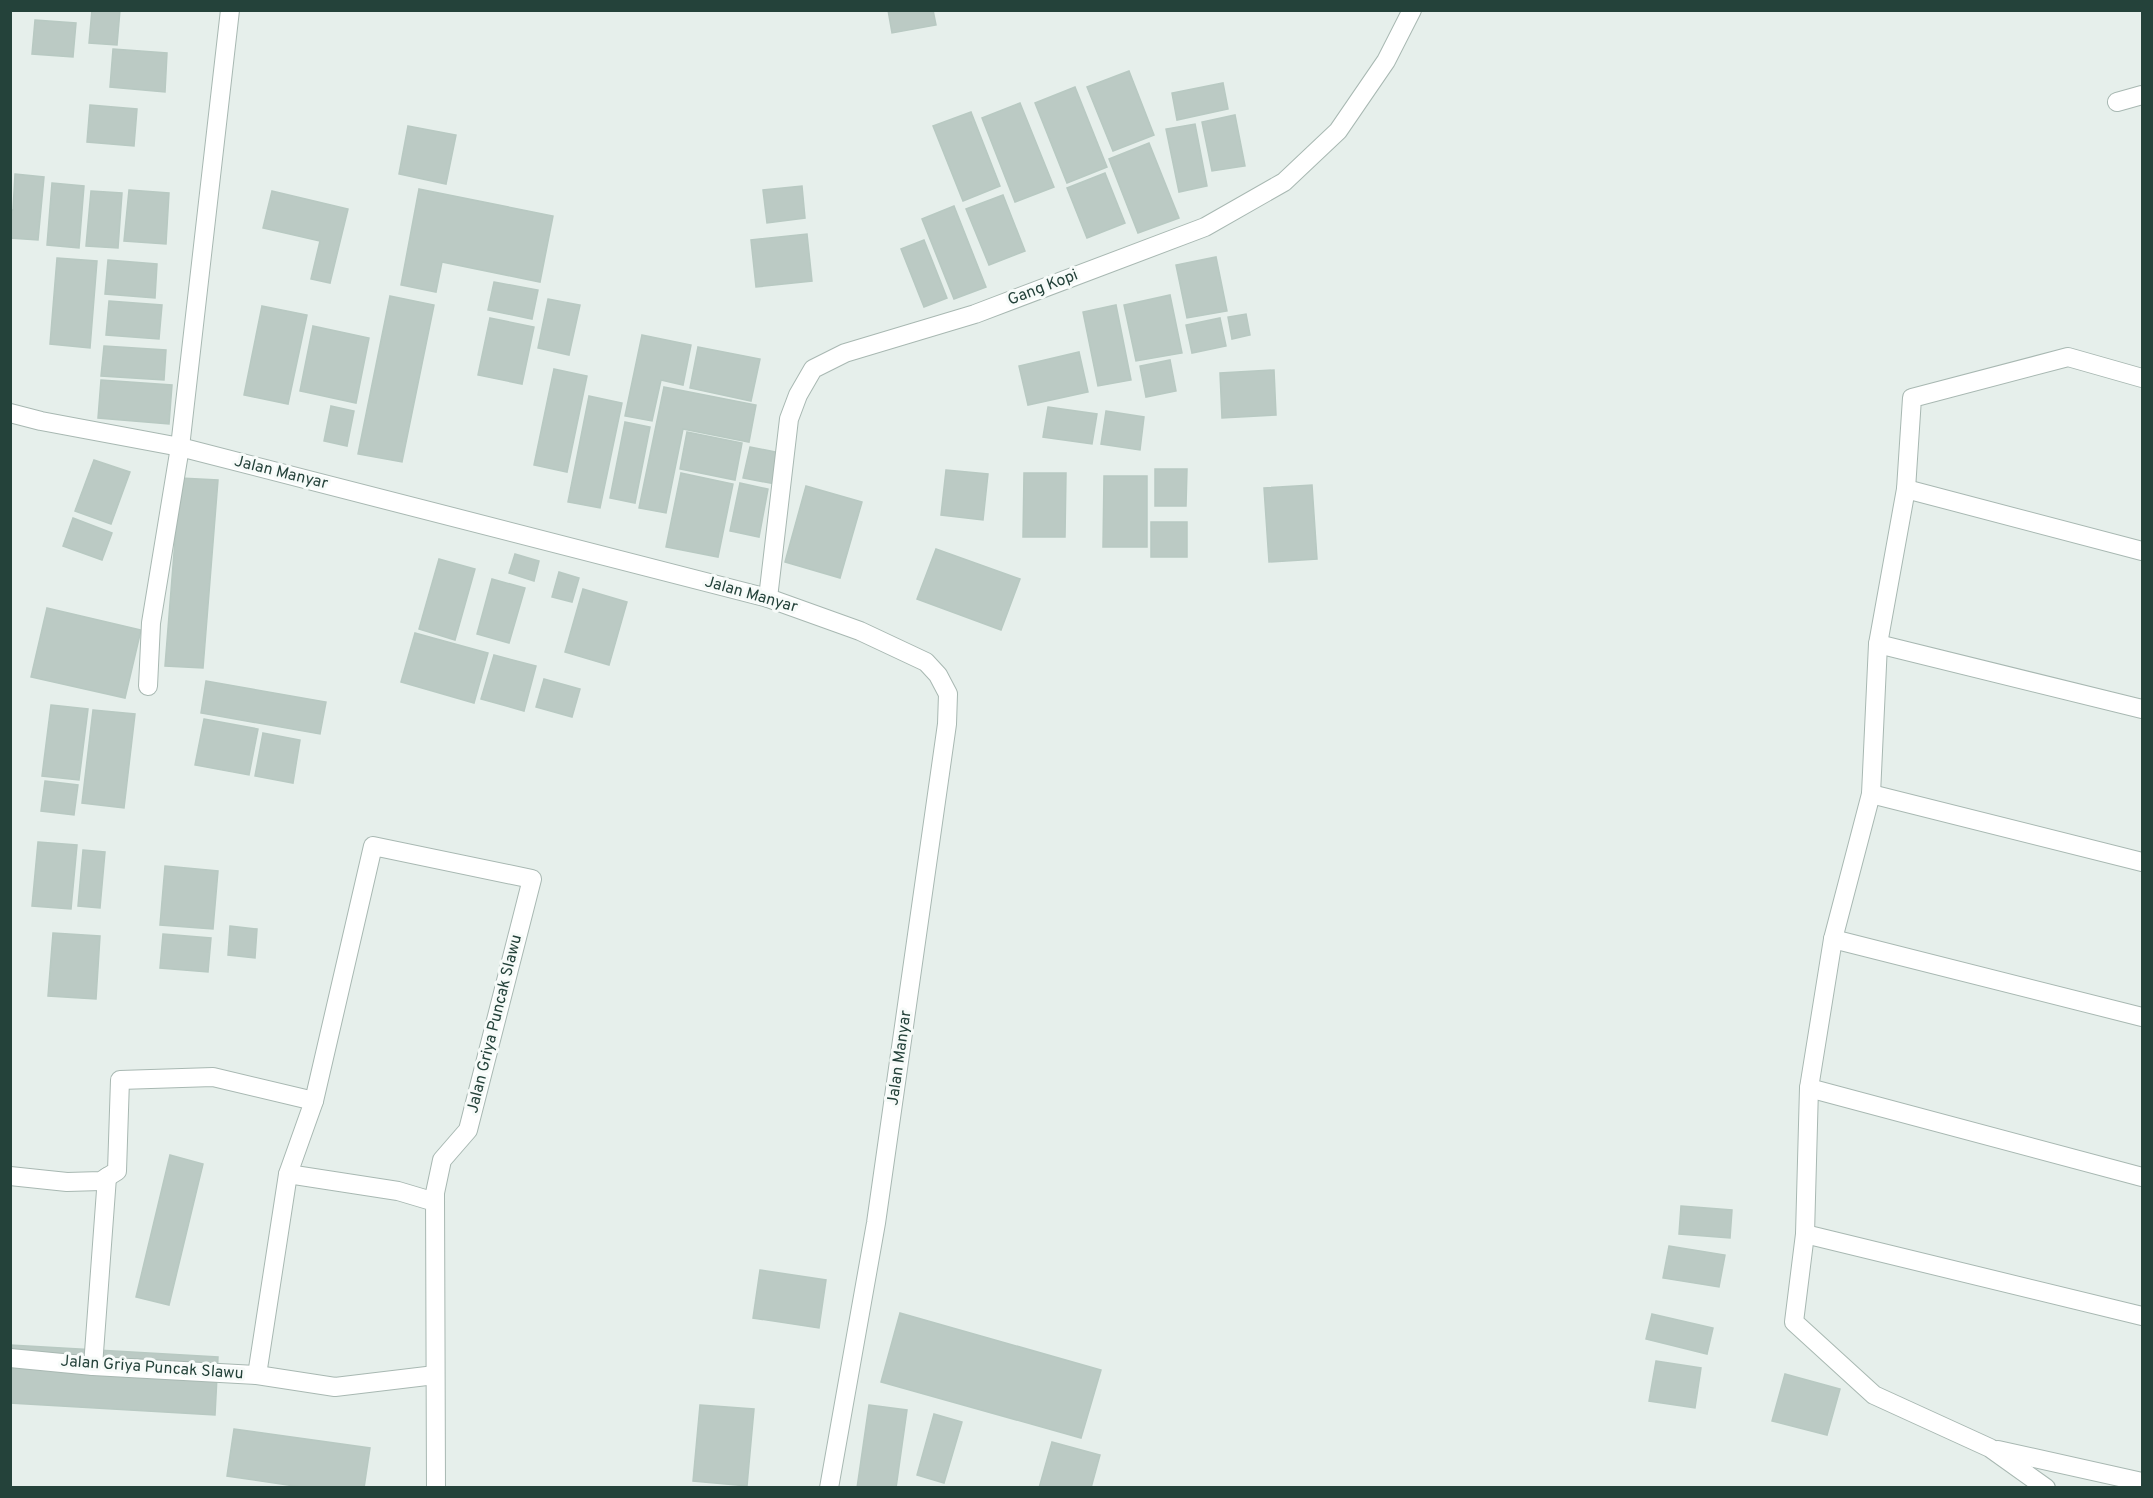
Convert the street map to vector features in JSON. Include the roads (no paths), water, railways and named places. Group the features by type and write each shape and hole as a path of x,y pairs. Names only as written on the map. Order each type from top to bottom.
{"street":[{"path":"148,687 151,622 180,447 230,10"},
{"name":"Gang Kopi","path":"768,598 789,419 798,395 813,369 845,353 975,314 1205,226 1284,182 1338,131 1386,61 1412,10"},
{"path":"2116,102 2142,95"},
{"path":"2046,1488 1990,1448 1874,1395 1794,1322 1805,1233 1809,1088 1833,939 1871,794 1878,644 1906,489 1912,398 2068,357 2142,378"},
{"name":"Jalan Manyar","path":"10,412 41,421 180,447 768,598 860,631 926,662 938,675 948,694 947,724 876,1223 829,1488"},
{"path":"1906,489 2142,550"},
{"path":"1878,644 2142,710"},
{"path":"1871,794 2142,861"},
{"name":"Jalan Griya Puncak Slawu","path":"314,1101 373,846 532,879 468,1130 442,1160 435,1202 436,1488"},
{"path":"1833,939 2142,1017"},
{"path":"10,1176 67,1182 101,1181 117,1171 120,1080 213,1077 314,1101 288,1174 257,1375"},
{"path":"1809,1088 2142,1177"},
{"path":"288,1174 398,1191 435,1202"},
{"path":"93,1365 107,1177"},
{"path":"1805,1233 2142,1316"},
{"name":"Jalan Griya Puncak Slawu","path":"10,1358 257,1375 335,1387 435,1375"},
{"path":"1990,1448 2142,1482"}]}
